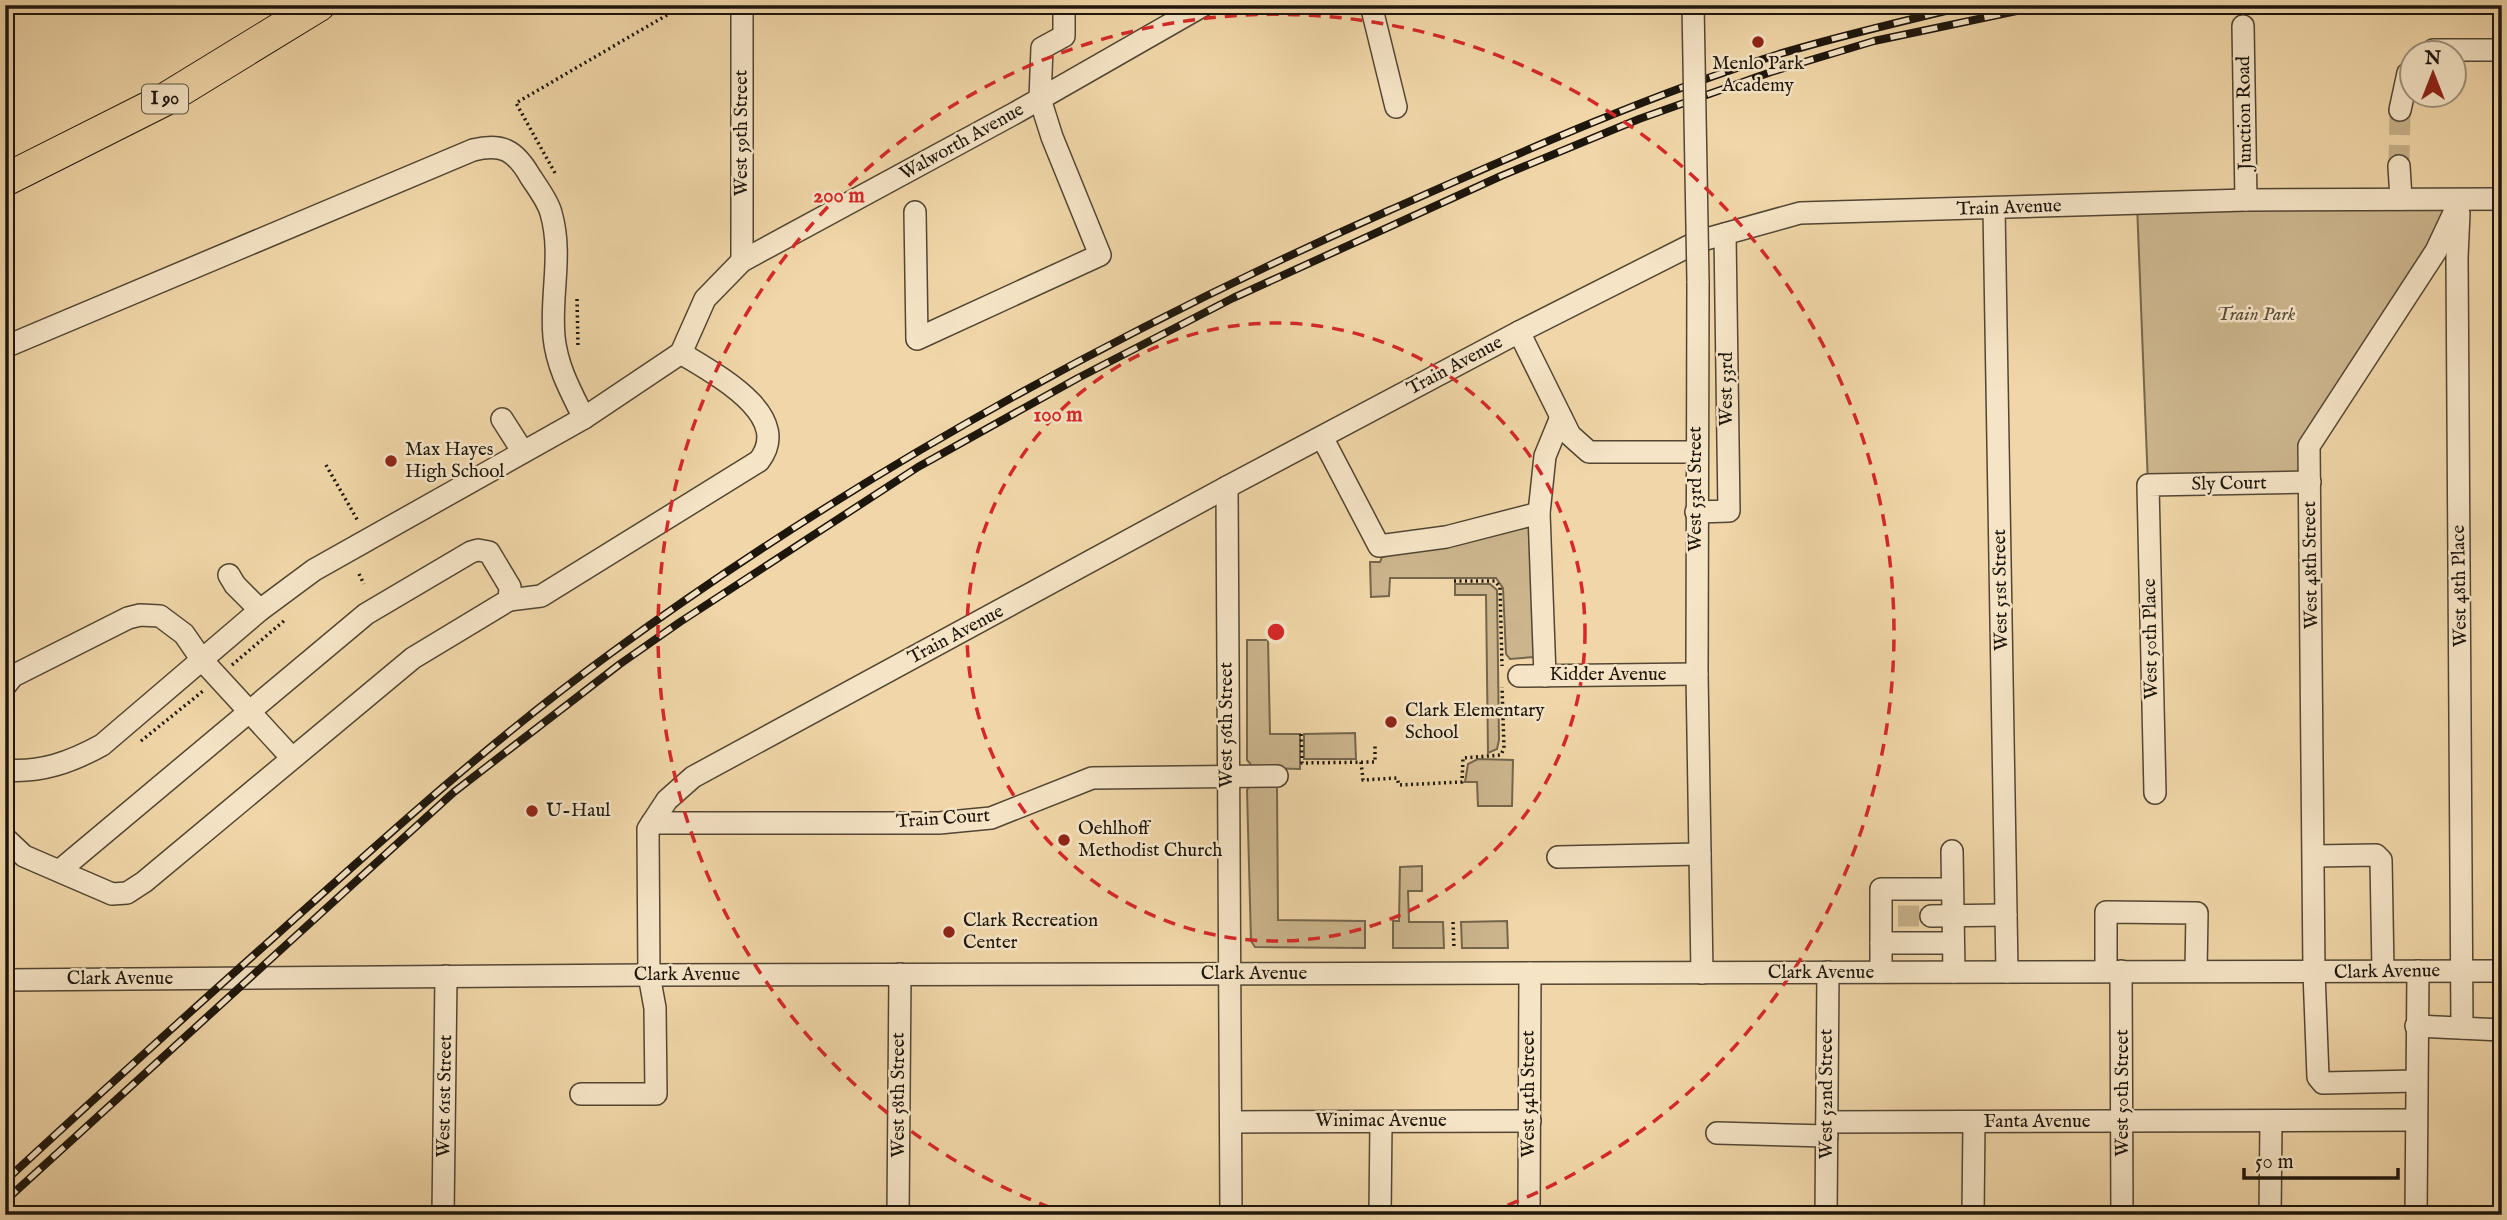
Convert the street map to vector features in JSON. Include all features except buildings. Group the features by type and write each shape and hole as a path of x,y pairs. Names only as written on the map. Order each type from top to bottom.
{"highway":[{"name":"I 90","path":"5,180 164,100 319,5"}],"street":[{"name":"West 59th Street","path":"741,261 742,5"},
{"path":"915,212 917,339 1100,255 1052,137 1040,99 1042,48 1064,36 1064,5"},
{"name":"Walworth Avenue","path":"681,353 705,299 741,261 1040,99 1204,5"},
{"path":"1371,5 1396,107"},
{"name":"West 53rd Street","path":"1693,5 1698,282 1697,674 1703,973"},
{"name":"Junction Road","path":"2244,26 2246,200"},
{"path":"2468,50 2502,50"},
{"path":"5,347 473,150 503,148 515,154 524,164 551,212 557,248 554,335 558,362 584,418"},
{"path":"2399,166 2401,199"},
{"name":"Train Avenue","path":"581,1094 656,1094 655,1008 649,975 648,829 667,800 693,777 1227,487 1518,332 1699,241 1800,213 2246,200 2502,199"},
{"name":"West 48th Street","path":"2416,1081 2323,1083 2318,1077 2314,972 2309,446 2436,251 2460,200"},
{"name":"West 48th Place","path":"2460,200 2457,264 2462,1028"},
{"name":"West 51st Street","path":"1994,208 2007,972"},
{"name":"West 53rd","path":"1696,512 1728,511 1725,234"},
{"path":"1518,332 1570,436 1589,452 1696,452"},
{"path":"5,770 31,771 52,767 77,759 102,745 260,610 314,570 584,418 681,353 736,388 760,413 768,428 766,452 759,461 541,596 509,600 413,658 144,882 127,893 112,894 24,856 5,838"},
{"path":"1545,676 1539,513 1545,456 1561,417"},
{"path":"502,419 523,452"},
{"path":"1322,437 1379,546 1446,537 1539,513"},
{"name":"Sly Court","path":"2148,485 2310,482"},
{"name":"West 50th Place","path":"2148,485 2155,793"},
{"name":"West 56th Street","path":"1227,487 1231,1215"},
{"path":"59,871 366,614 478,550 489,552 510,587 509,600"},
{"path":"229,575 234,585 260,610"},
{"path":"5,686 13,676 128,618 140,615 159,616 184,634 202,660 292,758"},
{"name":"Kidder Avenue","path":"1508,674 1697,674"},
{"name":"Train Court","path":"652,823 939,823 991,818 1092,778 1277,776"},
{"path":"1952,851 1952,889 1942,916 1953,943 1954,972"},
{"path":"1558,857 1700,854"},
{"path":"2314,856 2376,855 2381,860 2383,971"},
{"path":"1881,972 1881,943 1889,916 1881,889 1952,889"},
{"name":"West 50th Street","path":"2122,1215 2123,1122 2114,971 2106,912 2197,913 2196,971"},
{"path":"1942,916 2006,915"},
{"path":"1881,943 1953,943"},
{"path":"2416,1215 2418,971"},
{"name":"Clark Avenue","path":"5,980 900,974 2502,971"},
{"name":"West 52nd Street","path":"1826,1215 1828,972"},
{"name":"West 54th Street","path":"1529,1215 1530,973"},
{"name":"West 58th Street","path":"898,1215 900,974"},
{"name":"West 61st Street","path":"443,1215 446,976"},
{"path":"2416,1026 2502,1030"},
{"name":"Winimac Avenue","path":"1231,1122 1530,1121"},
{"name":"Fanta Avenue","path":"1717,1133 1974,1122 2416,1121"},
{"path":"1380,1215 1381,1122"},
{"path":"1973,1215 1974,1122"},
{"path":"2270,1215 2271,1122"}],"path":[{"path":"557,176 516,103 684,5"},
{"path":"326,465 362,529"},
{"path":"359,574 364,584"},
{"path":"1361,762 1363,779 1397,778 1399,785 1462,782 1460,760 1501,755 1504,748 1508,674 1500,587 1495,581 1454,581"},
{"path":"1301,734 1302,763 1375,762 1375,743"},
{"path":"1453,922 1454,948"}],"green space":[{"name":"Train Park","path":"2460,200 2309,446 2310,482 2148,485 2137,204"},
{"path":"1530,527 1536,572 1534,657 1510,659 1506,654 1503,588 1496,578 1390,578 1389,596 1371,597 1370,562 1380,562 1382,557 1391,555 1396,547"},
{"path":"1455,584 1490,584 1497,590 1499,740 1497,749 1488,753 1486,595 1455,595"},
{"path":"1247,640 1268,640 1270,734 1300,734 1300,769 1254,768 1247,760"},
{"path":"1355,733 1356,759 1304,759 1304,734"},
{"path":"1478,759 1513,760 1512,806 1478,806 1477,782 1465,782 1468,764"},
{"path":"1251,784 1277,784 1278,920 1365,921 1365,948 1255,947 1251,941 1247,790"},
{"path":"1422,866 1422,891 1408,891 1409,922 1443,922 1444,948 1393,948 1393,921 1399,921 1400,867"},
{"path":"1507,921 1508,948 1462,948 1461,922"}],"tunnel":[{"path":"2399,166 2400,110"},
{"path":"1898,916 1931,916"}],"railway":[{"path":"5,1181 355,864 523,720 703,588 892,467 989,410 1187,305 1390,210 1534,147 1729,70 1851,34 1971,5"},
{"path":"5,1201 454,792 620,664 918,467 1078,378 1233,298 1501,176 1639,119 1771,72 1874,41 2045,5"}],"place":[{"name":"Menlo Park Academy","path":"1758,42"},
{"name":"Max Hayes High School","path":"391,461"},
{"name":"Clark Elementary School","path":"1391,722"},
{"name":"U-Haul","path":"532,811"},
{"name":"Oehlhoff Methodist Church","path":"1064,840"},
{"name":"Clark Recreation Center","path":"949,932"}]}
